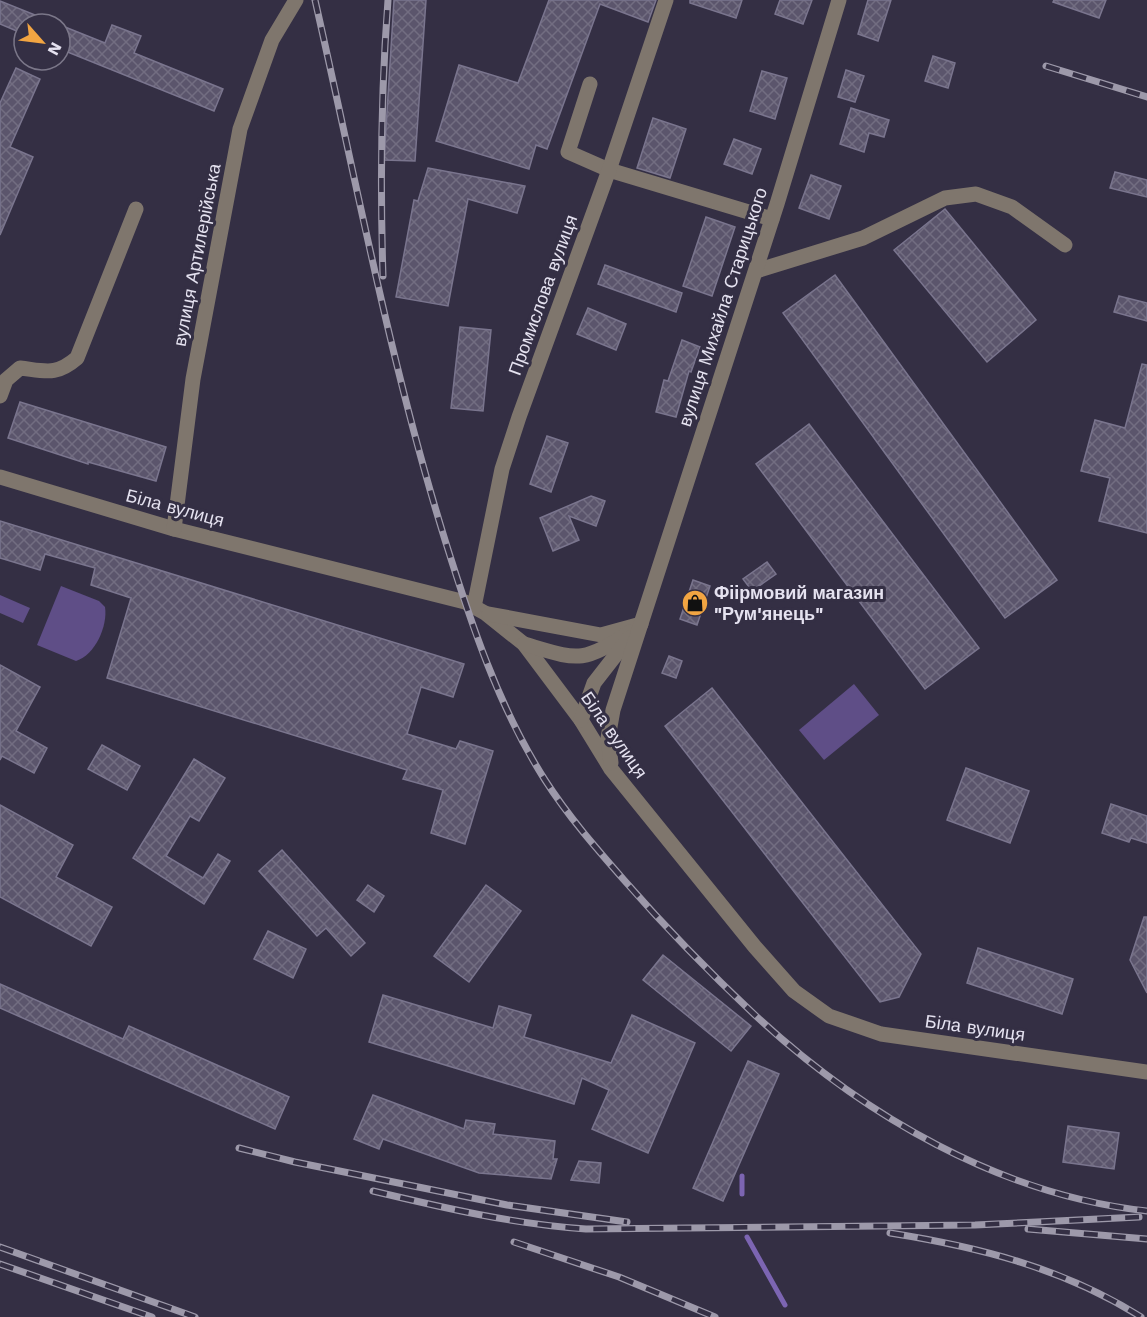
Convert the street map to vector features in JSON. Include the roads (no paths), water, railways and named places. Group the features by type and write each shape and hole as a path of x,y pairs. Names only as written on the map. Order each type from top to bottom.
{"street":[{"name":"вулиця Артилерійська","path":"174,529 193,379 240,129 272,40 296,0"},
{"name":"Промислова вулиця","path":"480,610 509,448 609,170 666,0"},
{"name":"вулиця Михайла Старицького","path":"611,769 608,738 613,710 756,271 839,0"},
{"path":"590,84 568,152 609,170 772,219"},
{"path":"756,271 863,238 945,198 976,194 1012,207 1065,245"},
{"path":"0,396 6,380 20,368 51,372 64,369 77,358 136,209"},
{"name":"Біла вулиця","path":"0,477 174,529 465,603 480,610 525,644 581,720 611,769 763,956 794,991 829,1016 881,1034 1147,1072"},
{"path":"480,610 601,635 641,624"},
{"path":"525,644 572,658 599,652 641,624"},
{"name":"вулиця Михайла Старицького","path":"581,720 594,683 641,624"}],"waterway":[{"path":"742,1176 742,1194"},
{"path":"747,1237 785,1305"}],"railway":[{"path":"315,0 375,271 425,473 465,602 487,663 513,723 545,780 603,856 688,950 756,1016 797,1052 842,1086 888,1117 936,1145 987,1168 1039,1188 1092,1202 1147,1211"},
{"path":"383,276 382,138 388,0"},
{"path":"1046,66 1147,97"},
{"path":"239,1148 295,1162 507,1205 627,1222"},
{"path":"373,1191 505,1219 586,1229 975,1225 1139,1217"},
{"path":"1028,1229 1147,1239"},
{"path":"890,1233 956,1245 1020,1262 1081,1285 1141,1317"},
{"path":"514,1242 619,1277 715,1317"},
{"path":"0,1247 195,1317"},
{"path":"0,1264 152,1317"}],"place":[{"name":"Фіірмовий магазин \"Рум'янець\"","path":"695,603"}]}
